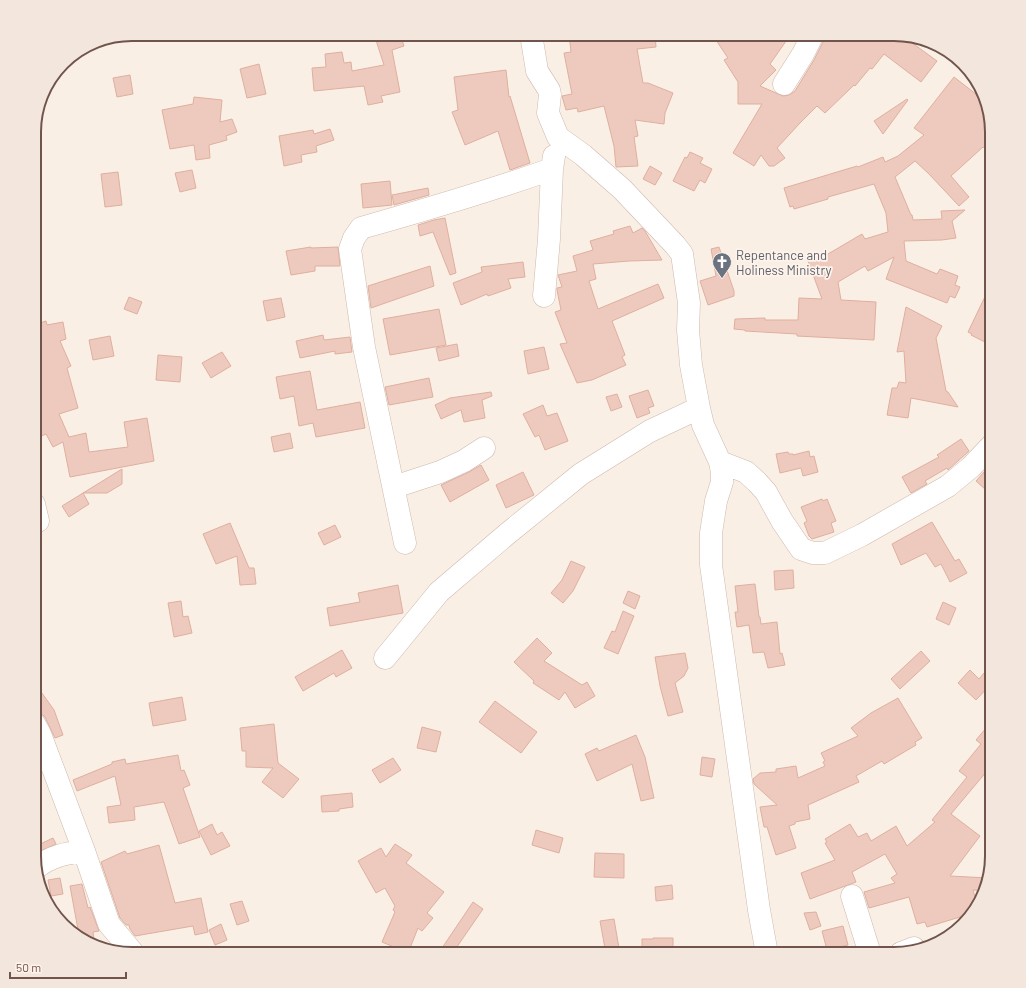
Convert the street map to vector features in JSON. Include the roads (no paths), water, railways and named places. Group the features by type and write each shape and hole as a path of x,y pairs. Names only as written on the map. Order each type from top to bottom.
{"street":[{"path":"532,41 537,71 549,90 550,95 548,113 558,137 583,155 622,189 682,254 689,303 688,330 691,365 703,424 720,462 722,482 716,501 711,533 711,565 759,910 766,947"},
{"path":"784,84 810,41"},
{"path":"544,296 549,239 552,168 558,137"},
{"path":"405,543 364,347 350,249 354,238 361,228 445,204 552,168"},
{"path":"385,658 439,592 581,474 650,431 699,408"},
{"path":"394,487 440,472 464,461 484,448"},
{"path":"720,462 746,472 757,482 766,492 782,521 801,549 813,553 825,553 862,535 948,486 971,467 985,452"},
{"path":"41,737 84,851 109,924 114,945"},
{"path":"42,864 66,853 84,851"},
{"path":"852,896 868,947"},
{"path":"109,924 128,947"}],"place":[{"name":"Repentance and Holiness Ministry","path":"722,279"}]}
